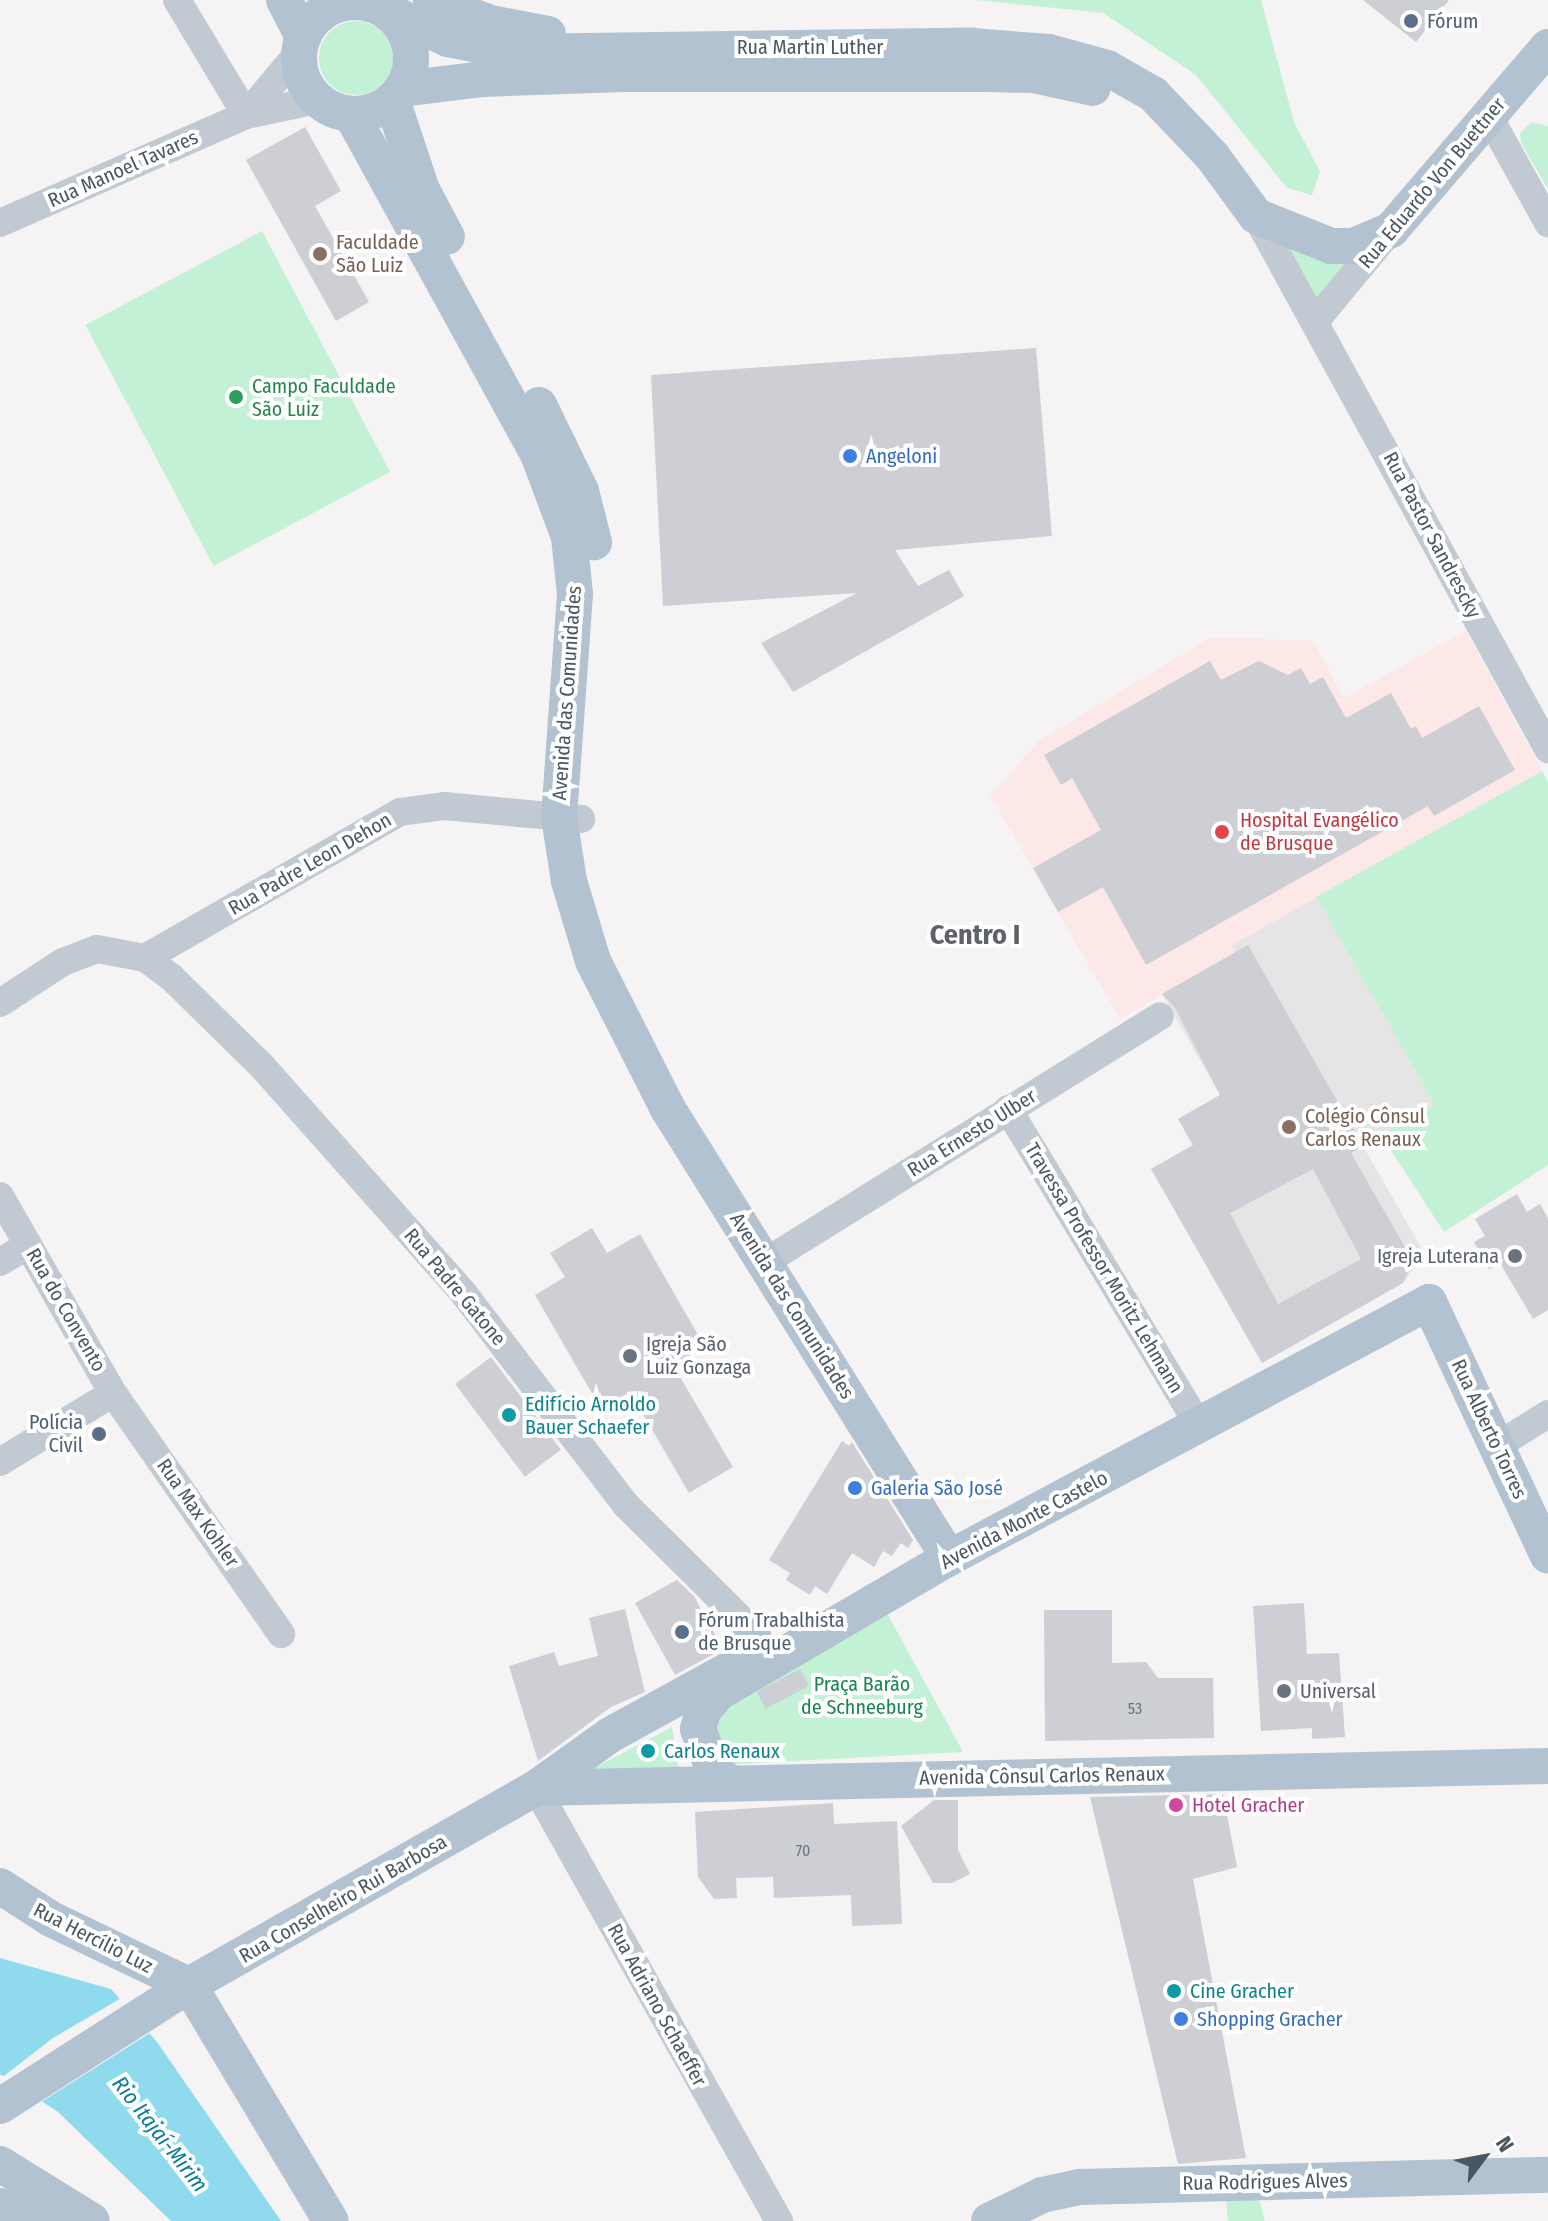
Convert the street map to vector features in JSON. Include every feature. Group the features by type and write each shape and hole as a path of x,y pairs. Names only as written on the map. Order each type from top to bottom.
{"main road":[{"path":"284,0 301,44 306,86 318,100 351,114 397,95 411,54 406,35 369,4 328,9 301,44"},
{"path":"431,0 505,26 649,47"},
{"name":"Rua Martin Luther","path":"369,4 481,48 538,52 649,47 972,46 1049,52 1129,79 1153,94 1212,156 1256,216"},
{"name":"Rua Eduardo Von Buettner","path":"1391,230 1548,47"},
{"name":"Rua Martin Luther","path":"397,95 482,79 623,74 1033,75 1069,81 1125,100 1212,156"},
{"name":"Avenida das Comunidades","path":"397,95 422,217"},
{"name":"Avenida das Comunidades","path":"351,114 422,217 491,343 563,449 594,541 570,818 591,882 602,958 661,1076 958,1553"},
{"path":"1256,216 1331,246 1353,246 1391,230"},
{"name":"Avenida Monte Castelo","path":"730,1783 714,1771 701,1743 698,1729 710,1700 958,1553 1429,1302"},
{"name":"Rua Alberto Torres","path":"1429,1302 1548,1556"},
{"path":"751,1629 775,1640 844,1604 880,1597"},
{"path":"536,1788 610,1735 752,1657 756,1646 751,1629"},
{"name":"Avenida Cônsul Carlos Renaux","path":"536,1788 1548,1766"},
{"name":"Rua Conselheiro Rui Barbosa","path":"0,2106 189,1985 536,1788"},
{"name":"Rua Hercílio Luz","path":"0,1886 51,1919 189,1985"},
{"path":"189,1985 331,2221"},
{"path":"0,2164 92,2221"},
{"name":"Rua Rodrigues Alves","path":"989,2221 1042,2195 1081,2187 1548,2175"},
{"path":"0,2206 46,2221"}],"street":[{"path":"177,0 246,115"},
{"name":"Rua Manoel Tavares","path":"246,115 301,44"},
{"name":"Rua Manoel Tavares","path":"0,223 246,115 318,100"},
{"path":"1488,115 1548,223"},
{"name":"Rua Martin Luther","path":"1256,216 1316,320"},
{"name":"Rua Eduardo Von Buettner","path":"1316,320 1391,230"},
{"name":"Rua Pastor Sandrescky","path":"1316,320 1548,749"},
{"name":"Rua Padre Leon Dehon","path":"145,958 400,812 444,806 570,818"},
{"path":"0,1003 81,953 119,951 145,958"},
{"name":"Rua Padre Gatone","path":"145,958 207,1010 282,1089 464,1294 626,1505 751,1629"},
{"name":"Rua Ernesto Ulber","path":"774,1256 1160,1016"},
{"name":"Travessa Professor Moritz Lehmann","path":"1008,1109 1199,1426"},
{"name":"Rua do Convento","path":"0,1196 113,1393 0,1462"},
{"path":"0,1262 28,1245"},
{"name":"Rua Max Kohler","path":"113,1393 281,1634"},
{"path":"1497,1446 1548,1414"},
{"name":"Rua Adriano Schaeffer","path":"536,1788 779,2221"}],"shaded area":[{"name":"Hospital Evangélico de Brusque","path":"1466,631 1542,771 1232,945 1235,953 1120,1019 990,795 1039,741 1211,637 1313,641 1344,698"},
{"name":"Colégio Cônsul Carlos Renaux","path":"1316,897 1435,1105 1363,1146 1425,1254 1403,1283 1262,1363 1151,1169 1193,1145 1178,1119 1220,1095 1162,994 1235,953 1231,946"}],"green space":[{"path":"977,0 1261,0 1294,122 1320,172 1312,195 1287,188 1196,75 1103,13"},
{"path":"356,21 370,24 382,32 390,44 393,58 390,72 382,84 370,92 356,95 342,92 330,84 322,72 319,58 322,44 330,32 342,24"},
{"path":"1532,122 1548,126 1548,189 1521,143 1520,133"},
{"name":"Campo Faculdade São Luiz","path":"262,231 390,472 214,566 85,325"},
{"path":"1282,243 1353,258 1317,303"},
{"path":"1542,771 1548,782 1548,1165 1444,1232 1381,1135 1435,1105 1316,897"},
{"name":"Praça Barão de Schneeburg","path":"888,1615 963,1752 721,1765 713,1719 726,1700"},
{"path":"672,1727 679,1770 585,1773"},
{"path":"1258,2196 1265,2221 1228,2221 1226,2198"}],"water":[{"name":"Rio Itajaí-Mirim","path":"0,1958 111,1989 157,2042 281,2221 171,2221 58,2112 0,2074"}],"pier":[{"path":"123,1997 153,2031 38,2104 0,2079 53,2038"}],"building":[{"name":"Fórum","path":"1363,0 1449,0 1416,42"},
{"name":"Faculdade São Luiz","path":"305,127 341,191 315,206 369,302 336,321 246,160"},
{"name":"Angeloni","path":"1036,348 1052,536 895,550 918,586 949,570 964,596 793,692 761,643 857,593 663,606 651,375"},
{"name":"Hospital Evangélico de Brusque","path":"1210,661 1221,680 1259,661 1288,675 1301,668 1310,684 1323,677 1346,718 1391,693 1411,729 1416,726 1422,738 1479,706 1515,770 1434,816 1428,806 1146,965 1103,887 1058,912 1033,868 1101,830 1072,778 1061,785 1044,755"},
{"name":"Colégio Cônsul Carlos Renaux","path":"1248,945 1363,1146 1351,1153 1413,1261 1403,1283 1262,1363 1151,1169 1193,1145 1178,1119 1220,1095 1175,1008 1162,994","holes":["1313,1169 1361,1259 1278,1304 1230,1213"]},
{"name":"Igreja Luterana","path":"1517,1194 1527,1212 1540,1204 1548,1218 1548,1310 1533,1319 1500,1263 1489,1269 1474,1242 1485,1236 1475,1219"},
{"name":"Igreja São Luiz Gonzaga","path":"592,1228 607,1253 640,1234 705,1347 673,1365 733,1467 689,1493 630,1392 601,1409 535,1295 565,1277 550,1253"},
{"name":"Edifício Arnoldo Bauer Schaefer","path":"491,1357 561,1450 525,1477 455,1384"},
{"name":"Galeria São José","path":"842,1441 849,1446 852,1442 913,1540 908,1548 901,1543 892,1556 883,1551 874,1567 852,1553 827,1594 815,1586 810,1595 786,1580 790,1573 769,1560"},
{"name":"Fórum Trabalhista de Brusque","path":"677,1580 694,1596 723,1649 675,1675 635,1603"},
{"name":"Universal","path":"1304,1603 1307,1654 1339,1653 1345,1737 1312,1739 1312,1728 1261,1731 1253,1606"},
{"path":"625,1609 645,1692 611,1707 538,1761 509,1666 554,1652 559,1666 598,1656 589,1618"},
{"path":"1044,1610 1112,1610 1112,1663 1146,1662 1158,1678 1213,1678 1214,1738 1045,1741"},
{"path":"800,1669 809,1686 766,1709 757,1692"},
{"name":"Shopping Gracher","path":"1223,1794 1237,1867 1193,1879 1246,2158 1178,2164 1090,1797"},
{"path":"934,1800 958,1800 958,1850 970,1874 952,1883 933,1883 901,1826"},
{"path":"833,1803 834,1824 897,1821 902,1924 852,1926 851,1895 774,1898 773,1877 736,1878 737,1898 714,1899 698,1877 695,1812"}],"place":[{"name":"Fórum","path":"1411,21"},
{"name":"Faculdade São Luiz","path":"320,254"},
{"name":"Campo Faculdade São Luiz","path":"236,397"},
{"name":"Angeloni","path":"850,456"},
{"name":"Hospital Evangélico de Brusque","path":"1222,832"},
{"name":"Colégio Cônsul Carlos Renaux","path":"1289,1127"},
{"name":"Igreja Luterana","path":"1515,1256"},
{"name":"Igreja São Luiz Gonzaga","path":"630,1356"},
{"name":"Edifício Arnoldo Bauer Schaefer","path":"509,1415"},
{"name":"Polícia Civil","path":"99,1434"},
{"name":"Galeria São José","path":"855,1488"},
{"name":"Fórum Trabalhista de Brusque","path":"682,1632"},
{"name":"Universal","path":"1284,1691"},
{"name":"Carlos Renaux","path":"648,1751"},
{"name":"Hotel Gracher","path":"1176,1805"},
{"name":"Cine Gracher","path":"1174,1991"},
{"name":"Shopping Gracher","path":"1181,2019"}],"district":[{"name":"Centro I","path":"975,935"}]}
